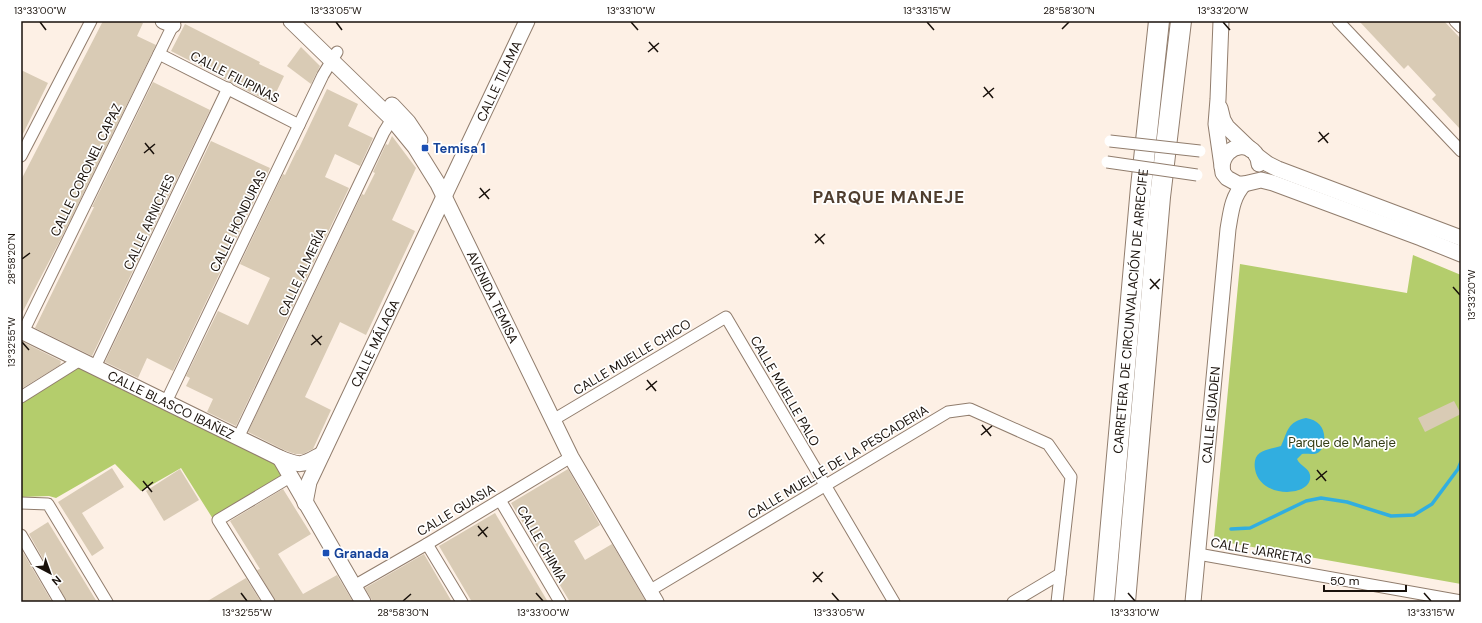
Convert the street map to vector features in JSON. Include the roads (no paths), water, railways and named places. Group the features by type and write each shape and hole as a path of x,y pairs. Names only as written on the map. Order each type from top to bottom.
{"highway":[{"name":"CARRETERA DE CIRCUNVALACIÓN DE ARRECIFE","path":"1104,602 1140,187 1159,21"},
{"name":"CARRETERA DE CIRCUNVALACIÓN DE ARRECIFE","path":"1125,602 1160,197 1181,21"}],"street":[{"path":"21,156 91,21"},
{"name":"AVENIDA TEMISA","path":"291,21 396,108 408,122 447,190 571,456 653,596"},
{"name":"AVENIDA TEMISA","path":"303,21 392,119 415,148 438,184 447,190"},
{"name":"CALLE TILAMA","path":"447,190 527,21"},
{"path":"1221,21 1218,99 1222,120 1254,152 1268,164 1278,169 1461,238"},
{"path":"1338,21 1461,151"},
{"path":"1455,21 1461,27"},
{"name":"CALLE CORONEL CAPAZ","path":"22,331 159,54 170,22"},
{"name":"CALLE FILIPINAS","path":"159,54 299,125"},
{"name":"CALLE HONDURAS","path":"166,402 299,125 334,56"},
{"name":"CALLE ARNICHES","path":"95,367 228,88"},
{"name":"CALLE IGUADEN","path":"1218,99 1216,124 1223,170 1228,229"},
{"name":"CALLE ALMERÍA","path":"238,438 384,132 392,119"},
{"path":"1110,141 1200,151"},
{"path":"1247,183 1255,178 1260,167 1254,152 1245,147 1234,148 1225,156 1223,170 1232,182 1247,183 1261,180 1273,183 1461,254"},
{"path":"1107,162 1197,175"},
{"name":"CALLE IGUADEN","path":"1193,602 1228,229 1233,203 1239,189 1247,183"},
{"name":"CALLE MÁLAGA","path":"305,503 309,482 447,190"},
{"name":"CALLE MUELLE CHICO","path":"553,420 726,317"},
{"name":"CALLE MUELLE PALO","path":"726,317 894,602"},
{"name":"CALLE BLASCO IBAÑEZ","path":"22,331 238,438 294,464 304,464 322,454"},
{"path":"21,397 80,360"},
{"name":"CALLE MUELLE DE LA PESCADERIA","path":"653,596 825,486 948,412 970,409 1048,444 1071,477 1060,574"},
{"name":"CALLE GUASIA","path":"354,586 427,544 571,456"},
{"path":"280,458 363,602"},
{"path":"269,602 218,520 290,477"},
{"name":"CALLE CHIMIA","path":"500,500 560,602"},
{"path":"21,503 48,504 106,602"},
{"path":"21,535 60,602"},
{"path":"427,544 462,602"},
{"name":"CALLE JARRETAS","path":"1198,554 1448,600 1461,601"},
{"path":"1013,602 1060,574"},
{"path":"1057,602 1060,574"}],"water":[{"path":"1306,418 1318,423 1323,429 1324,433 1324,443 1318,453 1302,454 1297,459 1309,473 1309,482 1304,488 1286,492 1266,486 1259,479 1255,469 1258,454 1281,446 1289,428 1295,422"}],"waterway":[{"path":"1231,529 1250,528 1306,501 1321,498 1347,502 1391,516 1414,515 1432,504 1458,469 1461,462"}],"place":[{"name":"Temisa 1","path":"425,148"},
{"name":"Granada","path":"326,553"}],"district":[{"name":"PARQUE MANEJE","path":"889,197"}],"park label":[{"name":"Parque de Maneje","path":"1342,442"}]}
